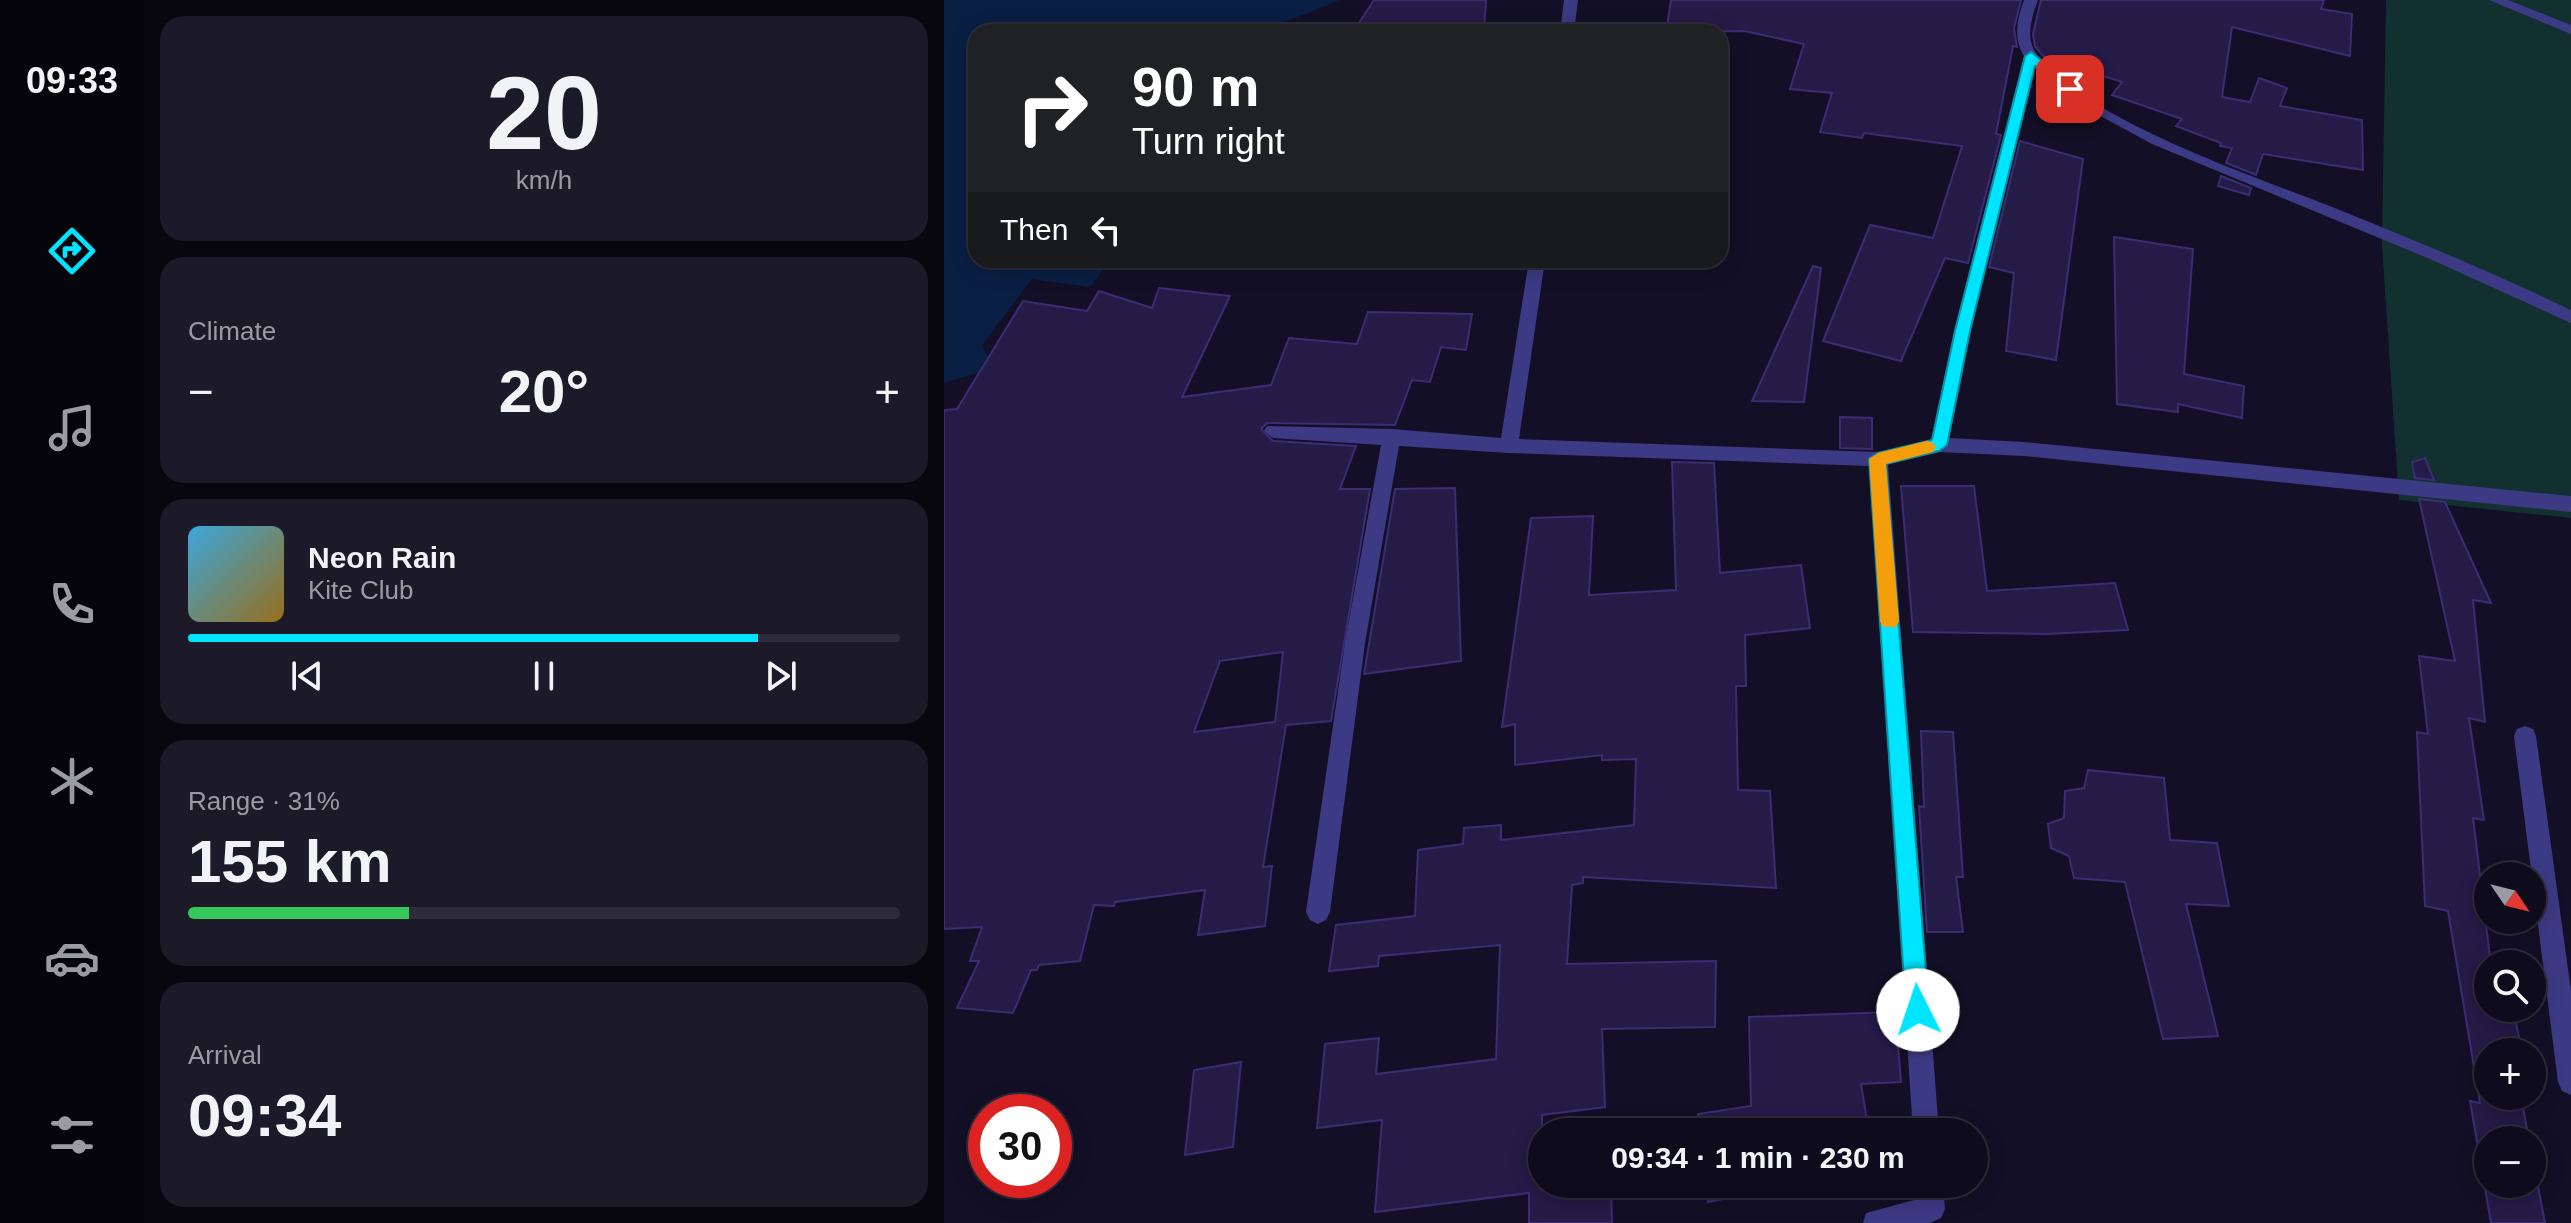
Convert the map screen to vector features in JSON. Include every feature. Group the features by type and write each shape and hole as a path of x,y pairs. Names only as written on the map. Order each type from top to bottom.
{"street":[{"path":"1568,24 1571,0"},
{"path":"2031,0 2025,15 2024,40 2031,56 2090,105 2183,152 2482,273 2571,317"},
{"path":"2496,0 2571,30"},
{"path":"1939,445 1962,331 2031,56"},
{"path":"1509,446 1536,268"},
{"path":"1273,431 1392,436 1509,446 1878,459 1939,445 2024,449 2571,504"},
{"path":"1318,912 1355,643 1392,436"},
{"path":"1878,459 1925,1118"},
{"path":"2525,736 2571,1082"},
{"path":"1876,1223 1932,1209 1931,1198"}],"green space":[{"path":"2386,0 2571,0 2571,518 2399,500 2382,245"}],"water":[{"path":"944,0 1340,0 1282,24 968,24 968,268 1104,268 1090,287 1032,279 982,345 993,368 944,383"}],"building":[{"path":"1374,0 1486,0 1484,24 1358,24"},
{"path":"1671,0 2021,0 2014,28 2017,47 2013,46 1996,134 2001,135 1968,263 1945,258 1901,361 1823,341 1870,225 1933,238 1962,146 1864,133 1862,138 1820,132 1832,93 1790,89 1804,44 1744,31 1728,31 1728,24 1667,24"},
{"path":"2041,0 2324,0 2321,9 2352,14 2350,56 2232,27 2222,97 2250,102 2259,78 2287,88 2280,106 2362,120 2363,170 2263,154 2256,175 2226,163 2232,148 2220,146 2221,143 2176,126 2182,119 2112,95 2122,82 2043,56 2035,46 2033,34"},
{"path":"2020,141 2083,159 2056,360 2006,351 2014,273 1989,267"},
{"path":"2221,176 2251,188 2249,195 2218,186"},
{"path":"2114,237 2193,249 2184,374 2244,386 2242,418 2178,404 2178,412 2117,404"},
{"path":"1813,266 1821,268 1804,402 1752,401"},
{"path":"1159,288 1230,296 1182,397 1271,385 1289,338 1357,344 1368,312 1472,314 1466,350 1441,347 1430,382 1412,380 1395,425 1267,423 1261,429 1273,441 1356,446 1340,489 1370,489 1331,721 1286,725 1263,867 1272,866 1265,926 1198,935 1205,890 1115,902 1114,906 1094,905 1080,961 1039,965 1037,970 1031,970 1013,1013 957,1008 979,961 970,961 982,927 944,929 944,410 957,409 1023,301 1087,311 1099,291 1152,308","holes":["1283,652 1275,722 1194,732 1220,661"]},
{"path":"1840,417 1872,418 1872,449 1840,448"},
{"path":"2425,458 2434,480 2415,478 2412,462"},
{"path":"1672,462 1714,463 1720,573 1801,565 1810,628 1745,635 1746,686 1736,686 1738,790 1770,791 1776,888 1583,877 1583,883 1572,885 1567,964 1716,961 1715,1027 1602,1029 1605,1107 1528,1118 1528,1193 1375,1212 1382,1120 1317,1128 1325,1044 1379,1038 1376,1074 1496,1059 1500,945 1379,956 1378,966 1329,971 1336,925 1415,916 1418,850 1463,844 1464,828 1501,825 1501,840 1634,825 1636,759 1602,760 1602,755 1515,765 1515,724 1502,727 1531,518 1593,516 1589,595 1676,590"},
{"path":"1901,486 1974,486 1987,591 2115,583 2128,630 2046,634 1913,632"},
{"path":"1455,488 1461,661 1364,674 1395,489"},
{"path":"2419,499 2445,502 2491,603 2473,600 2485,722 2469,718 2484,820 2473,818 2478,862 2474,862 2474,934 2487,934 2489,950 2474,950 2474,1022 2516,1022 2519,1038 2474,1038 2474,1067 2448,911 2425,906 2417,732 2428,734 2419,656 2455,661"},
{"path":"1921,731 1953,732 1963,877 1956,877 1963,932 1927,932 1919,806 1924,807"},
{"path":"2088,770 2164,778 2170,840 2217,843 2229,906 2186,904 2218,1036 2163,1039 2125,882 2074,878 2069,856 2051,848 2048,824 2064,818 2065,791 2084,788"},
{"path":"1895,1012 1901,1082 1861,1084 1867,1118 1698,1118 1698,1114 1751,1106 1749,1017"},
{"path":"1241,1062 1233,1147 1185,1155 1194,1070"},
{"path":"2470,1101 2474,1102 2474,1110 2524,1110 2526,1126 2474,1126"},
{"path":"1529,1198 1611,1198 1612,1223 1529,1223"},
{"path":"1708,1198 1728,1198 1708,1202"},
{"path":"2487,1198 2540,1198 2545,1223 2491,1223"}],"slow traffic":[{"path":"1889,621 1878,459 1927,447"}],"route":[{"path":"1918,1010 1878,459 1939,445 1962,331 2031,56 2070,89"}]}
